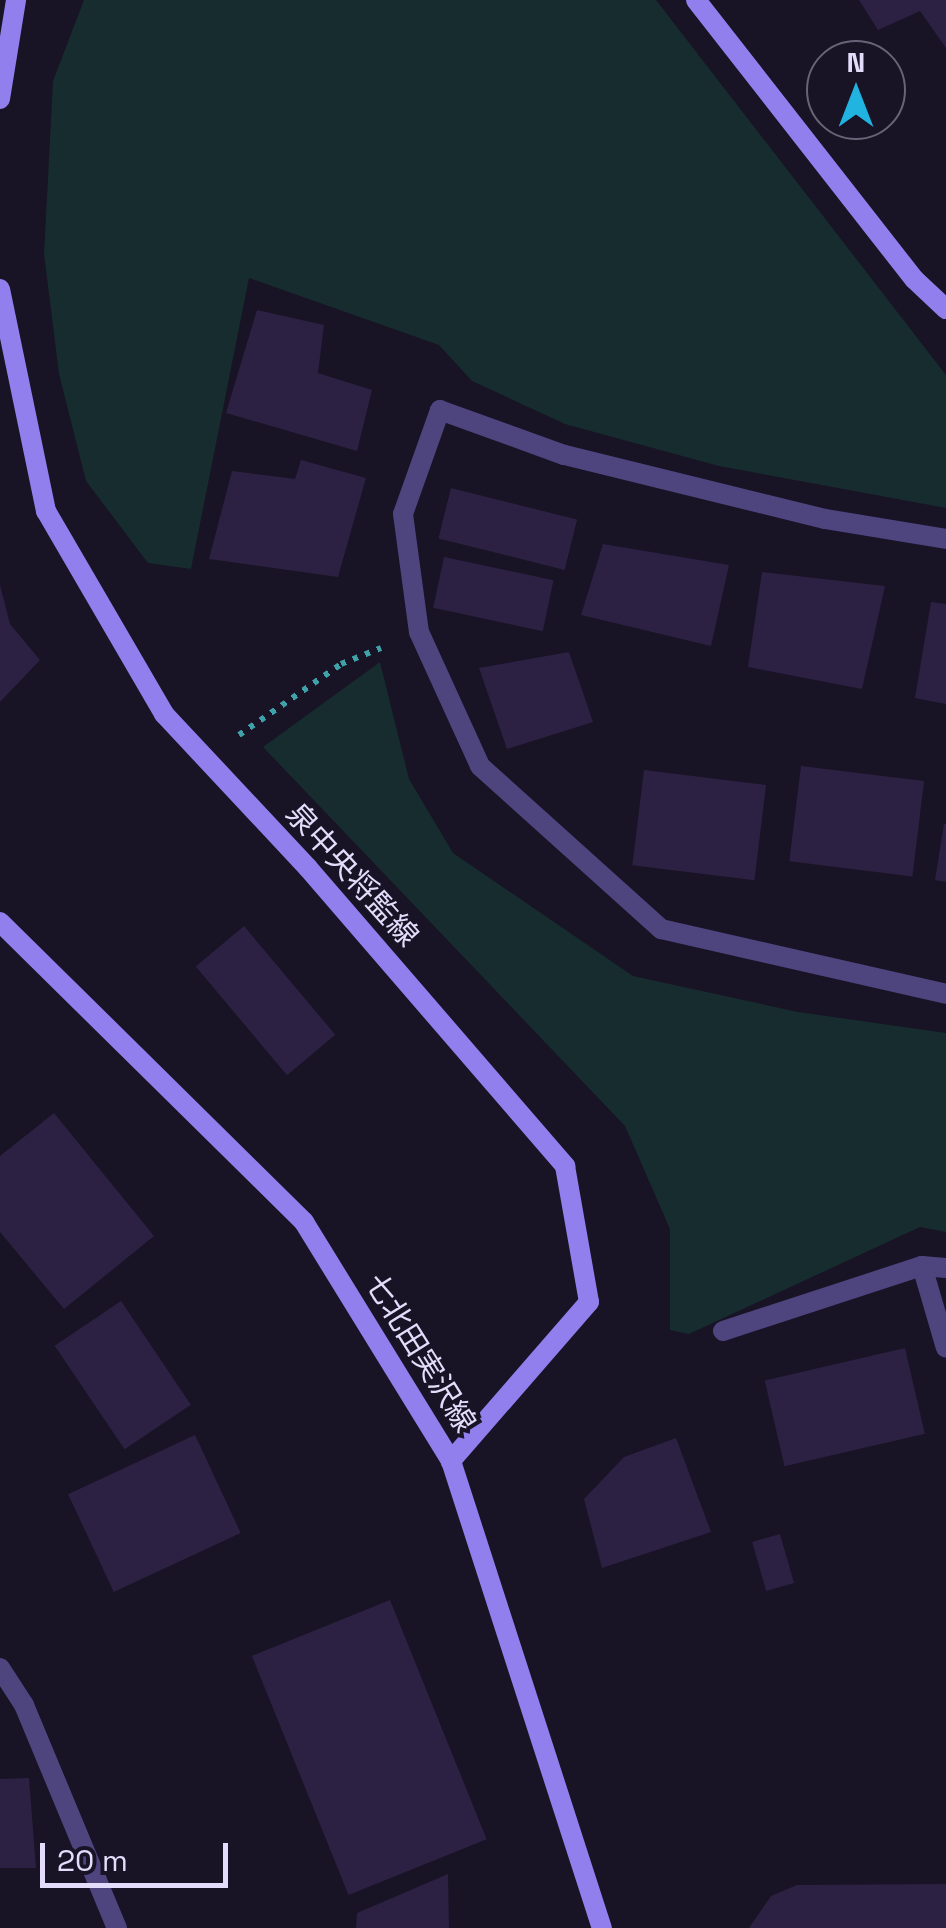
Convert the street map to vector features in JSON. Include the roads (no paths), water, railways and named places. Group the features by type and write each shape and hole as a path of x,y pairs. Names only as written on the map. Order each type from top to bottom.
{"street":[{"path":"0,99 16,0"},
{"path":"696,0 914,279 946,310"},
{"name":"泉中央将監線","path":"0,289 46,510 164,714 565,1166 588,1302 451,1461"},
{"path":"946,539 824,519 564,456 440,410 404,514 419,632 480,766 661,929 946,994"},
{"name":"七北田実沢線","path":"0,922 304,1222 451,1461 602,1928"},
{"path":"922,1266 946,1348"},
{"path":"723,1331 922,1266 946,1268"},
{"path":"0,1668 24,1706 117,1928"}]}
